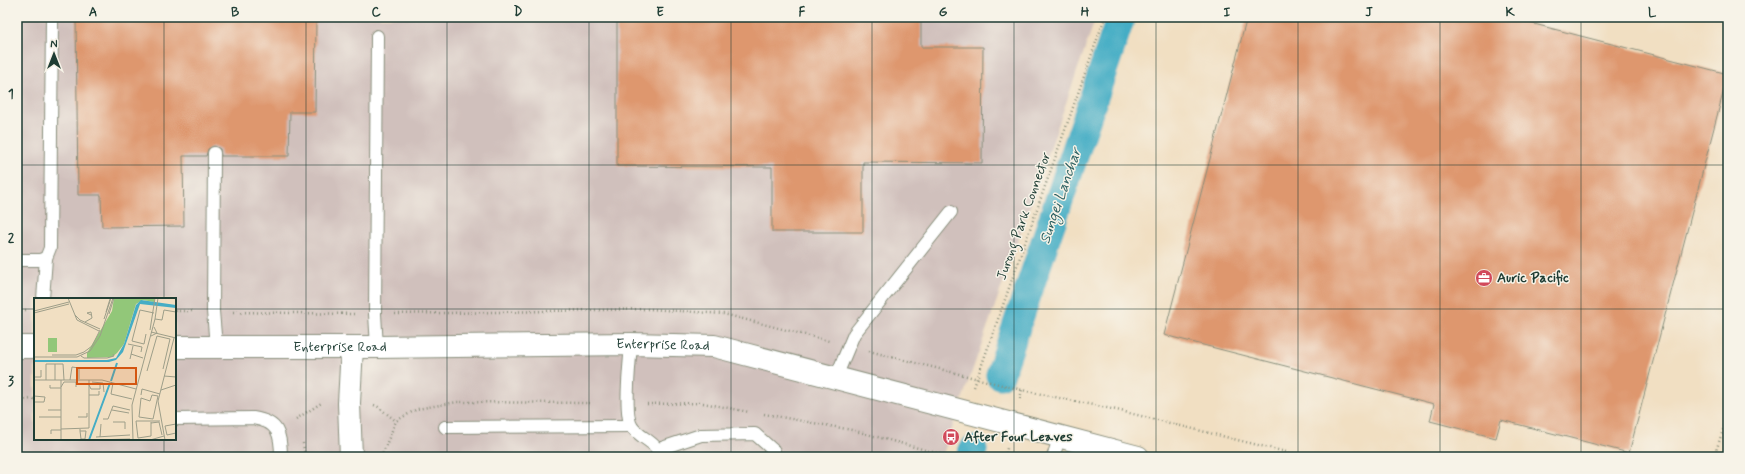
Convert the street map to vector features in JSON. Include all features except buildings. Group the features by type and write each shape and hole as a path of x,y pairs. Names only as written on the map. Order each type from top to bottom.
{"street":[{"name":"Enterprise Road","path":"176,347 378,347 631,344 714,346 1138,457"},
{"path":"17,347 34,347"},
{"path":"351,457 349,403 352,347"}],"lane":[{"path":"43,298 46,258 50,248 52,17"},
{"path":"376,36 375,314 378,347"},
{"path":"214,153 213,311 216,347"},
{"path":"836,377 854,334 951,212"},
{"path":"17,260 40,260 46,258"},
{"path":"631,344 627,404 631,426 660,453 701,434 755,434 774,451 775,457"},
{"path":"176,419 253,418 264,420 274,425 281,447 281,457"},
{"path":"445,427 631,426"},
{"path":"1053,457 1060,436"}],"path":[{"name":"Jurong Park Connector","path":"1105,17 977,378 1022,390 1121,411 1306,457"},
{"path":"17,400 34,399"},
{"path":"1714,457 1728,415"},
{"path":"910,446 951,457"},
{"path":"1005,457 1007,448"}],"shaded area":[{"path":"17,17 1096,17 942,457 17,457"}],"waterway":[{"name":"Sungei Lanchar","path":"1000,375 1121,17"},
{"name":"Sungei Lanchar","path":"970,457 973,450"}],"place":[{"name":"Auric Pacific","path":"1484,278"},
{"name":"After Four Leaves","path":"951,437"}]}
